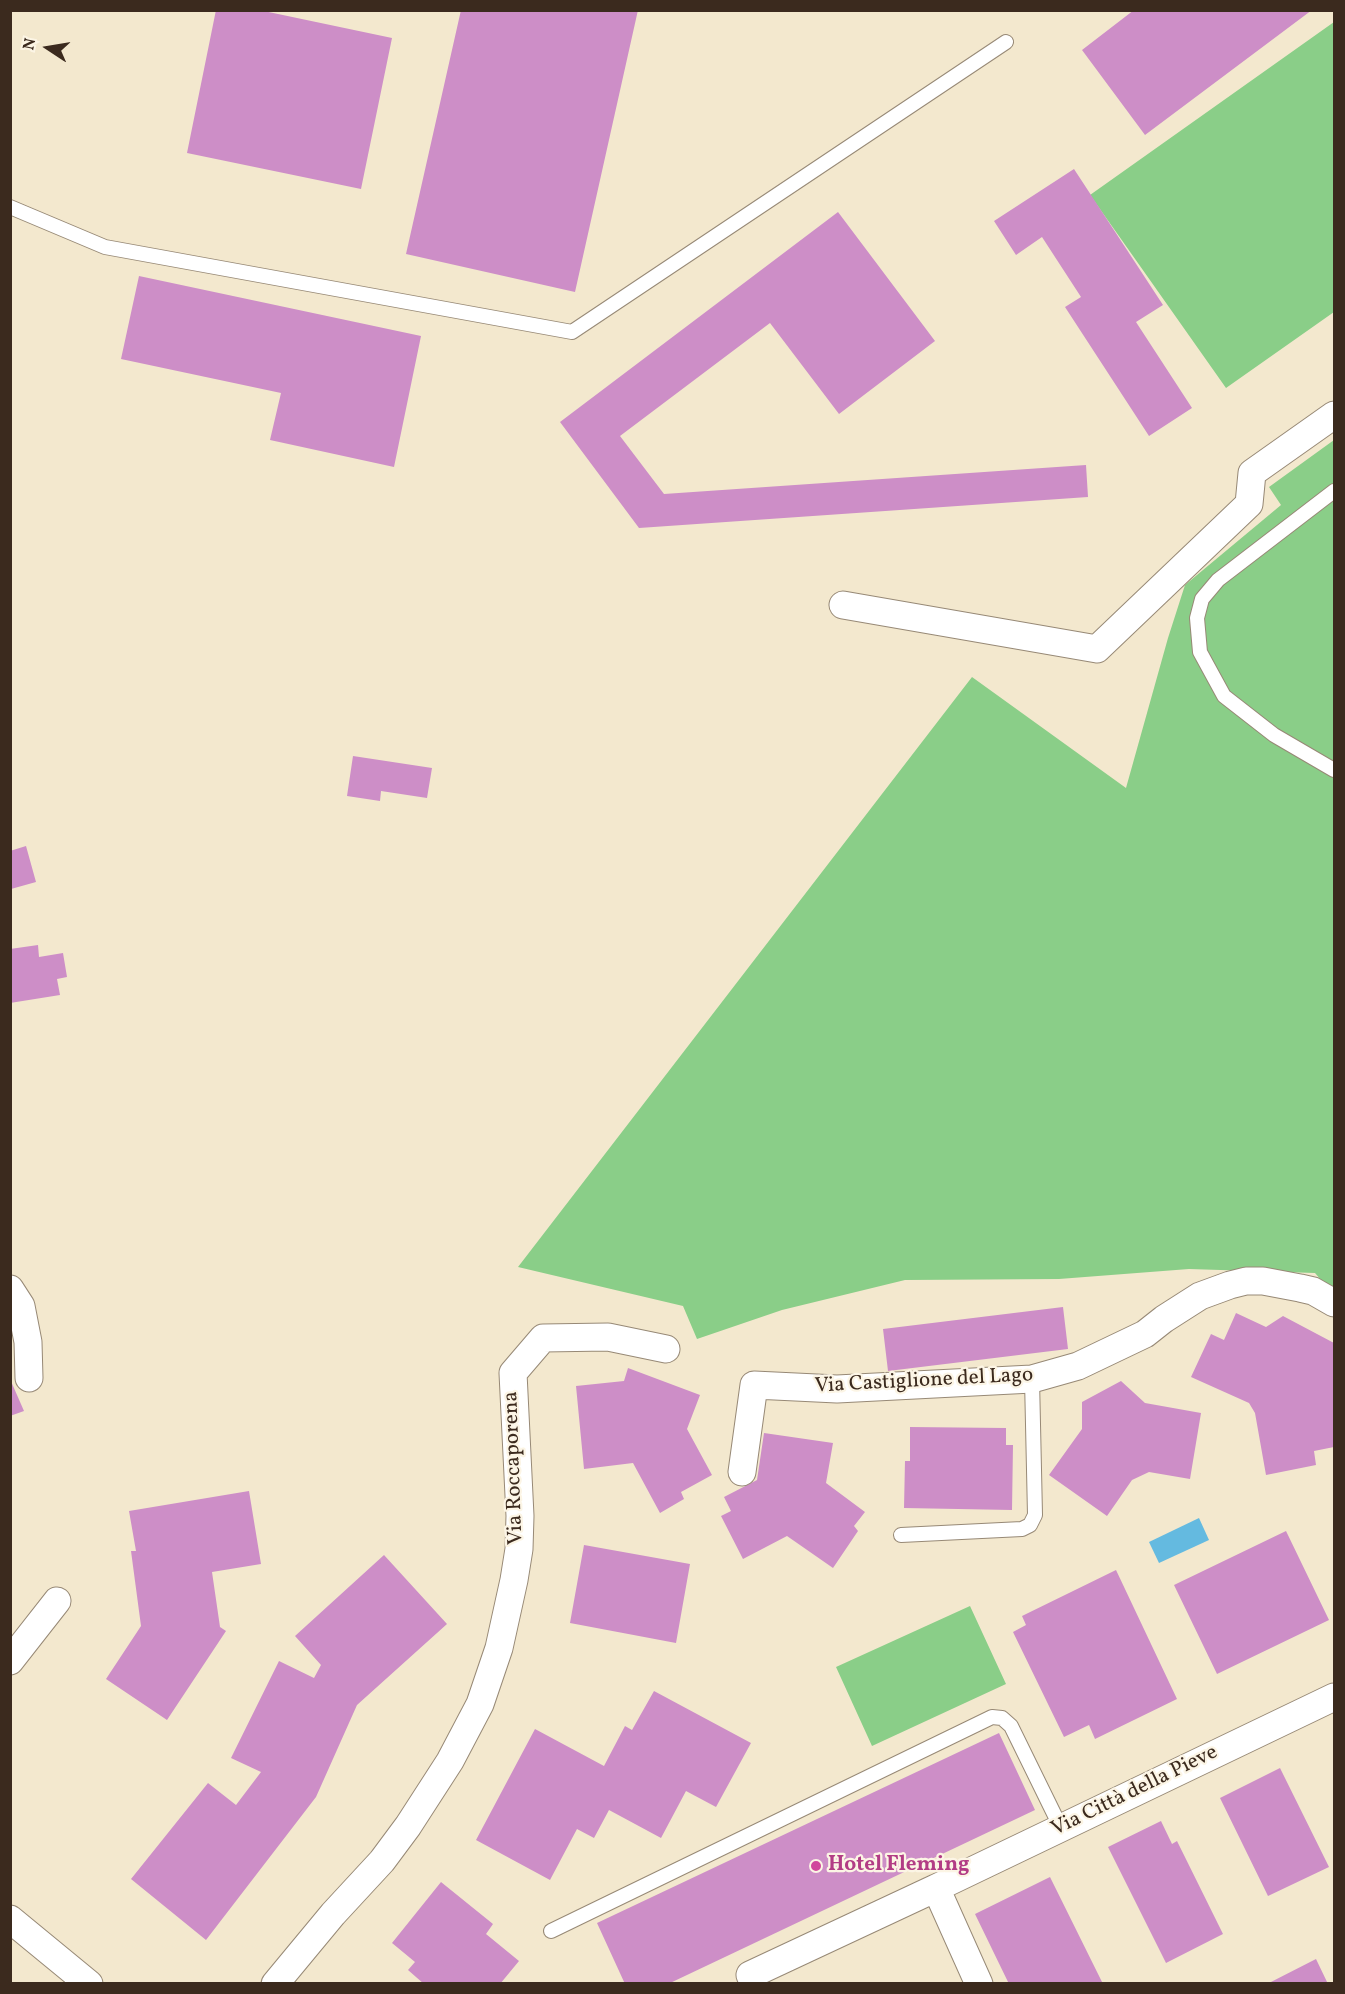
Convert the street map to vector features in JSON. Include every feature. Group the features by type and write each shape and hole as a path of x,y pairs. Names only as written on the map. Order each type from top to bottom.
{"street":[{"path":"843,605 1097,649 1249,504 1252,473 1335,415"},
{"name":"Via Castiglione del Lago","path":"742,1472 754,1385 837,1389 1032,1378 1078,1366 1118,1348 1145,1334 1200,1296 1230,1284 1246,1281 1263,1281 1313,1291 1335,1303"},
{"path":"10,1289 21,1306 28,1342 29,1378"},
{"name":"Via Roccaporena","path":"275,1983 333,1914 382,1861 408,1826 450,1761 480,1704 499,1648 519,1549 520,1516 513,1373 543,1338 608,1337 666,1349"},
{"path":"10,1661 57,1602"},
{"name":"Via Città della Pieve","path":"745,1981 1335,1697"},
{"path":"936,1888 979,1983"},
{"path":"10,1919 89,1983"}],"lane":[{"path":"10,207 105,247 572,332 1006,42"},
{"path":"1335,491 1218,580 1202,600 1197,618 1200,652 1224,696 1274,735 1335,770"},
{"path":"901,1535 1022,1529 1030,1526 1035,1515 1032,1378"},
{"path":"551,1931 992,1717 1002,1718 1011,1726 1061,1828"}],"green space":[{"path":"1334,22 1334,312 1226,388 1090,195"},
{"path":"1334,440 1334,1295 1315,1273 1189,1269 1059,1279 905,1280 782,1310 697,1339 683,1306 518,1267 972,677 1126,788 1185,585 1281,505 1269,487"},
{"path":"970,1606 1006,1684 872,1746 836,1667"}],"water":[{"path":"1199,1518 1209,1540 1159,1563 1149,1542"}],"building":[{"path":"216,10 259,10 392,38 361,189 187,153"},
{"path":"461,10 638,10 575,292 406,254"},
{"path":"1134,10 1312,10 1145,135 1082,50"},
{"path":"1074,169 1163,305 1136,322 1192,408 1149,436 1065,307 1081,297 1042,237 1016,255 994,221"},
{"path":"838,212 935,341 839,414 770,323 620,436 664,494 1086,465 1088,497 639,528 560,422"},
{"path":"139,276 421,336 394,467 270,440 281,393 121,359"},
{"path":"353,756 432,768 427,798 381,791 380,801 347,796"},
{"path":"26,846 36,882 11,889 10,851"},
{"path":"38,945 39,957 63,953 67,977 57,979 60,995 10,1003 10,949"},
{"path":"1063,1307 1068,1349 888,1371 883,1329"},
{"path":"1236,1313 1266,1327 1283,1316 1334,1343 1334,1447 1314,1451 1316,1465 1266,1475 1255,1413 1249,1403 1191,1377 1211,1334 1224,1340"},
{"path":"628,1368 700,1395 687,1429 712,1475 681,1492 684,1499 660,1513 633,1463 584,1469 576,1386 624,1381"},
{"path":"10,1379 24,1411 10,1416"},
{"path":"1121,1381 1145,1403 1201,1413 1190,1479 1149,1472 1132,1480 1107,1516 1049,1475 1082,1429 1082,1402"},
{"path":"910,1427 1006,1428 1006,1445 1013,1445 1012,1510 904,1508 905,1461 910,1461"},
{"path":"764,1433 833,1443 826,1483 865,1512 854,1526 858,1531 833,1568 787,1536 743,1559 721,1516 731,1511 724,1497 757,1480"},
{"path":"249,1491 261,1564 212,1572 220,1627 226,1631 167,1720 106,1679 141,1626 131,1551 136,1551 129,1511"},
{"path":"1286,1531 1329,1620 1217,1674 1174,1585"},
{"path":"584,1545 690,1564 676,1643 570,1623"},
{"path":"384,1555 447,1624 357,1705 316,1797 206,1940 131,1879 208,1783 236,1805 261,1772 231,1758 279,1661 314,1678 321,1665 295,1636"},
{"path":"1116,1570 1177,1699 1095,1739 1089,1725 1064,1737 1013,1632 1026,1625 1022,1616"},
{"path":"654,1691 751,1743 716,1807 686,1791 661,1838 609,1810 594,1838 577,1829 550,1880 476,1840 535,1729 604,1766 625,1726 632,1730"},
{"name":"Hotel Fleming","path":"999,1733 1035,1810 668,1984 625,1984 597,1923"},
{"path":"1280,1768 1329,1867 1268,1896 1220,1798"},
{"path":"1161,1821 1172,1844 1177,1841 1223,1934 1166,1963 1108,1847"},
{"path":"1050,1877 1103,1984 1009,1984 975,1914"},
{"path":"441,1882 493,1924 486,1934 519,1961 500,1984 424,1984 408,1970 415,1962 392,1943"},
{"path":"1316,1959 1328,1984 1267,1984"}],"place":[{"name":"Hotel Fleming","path":"816,1866"}]}
